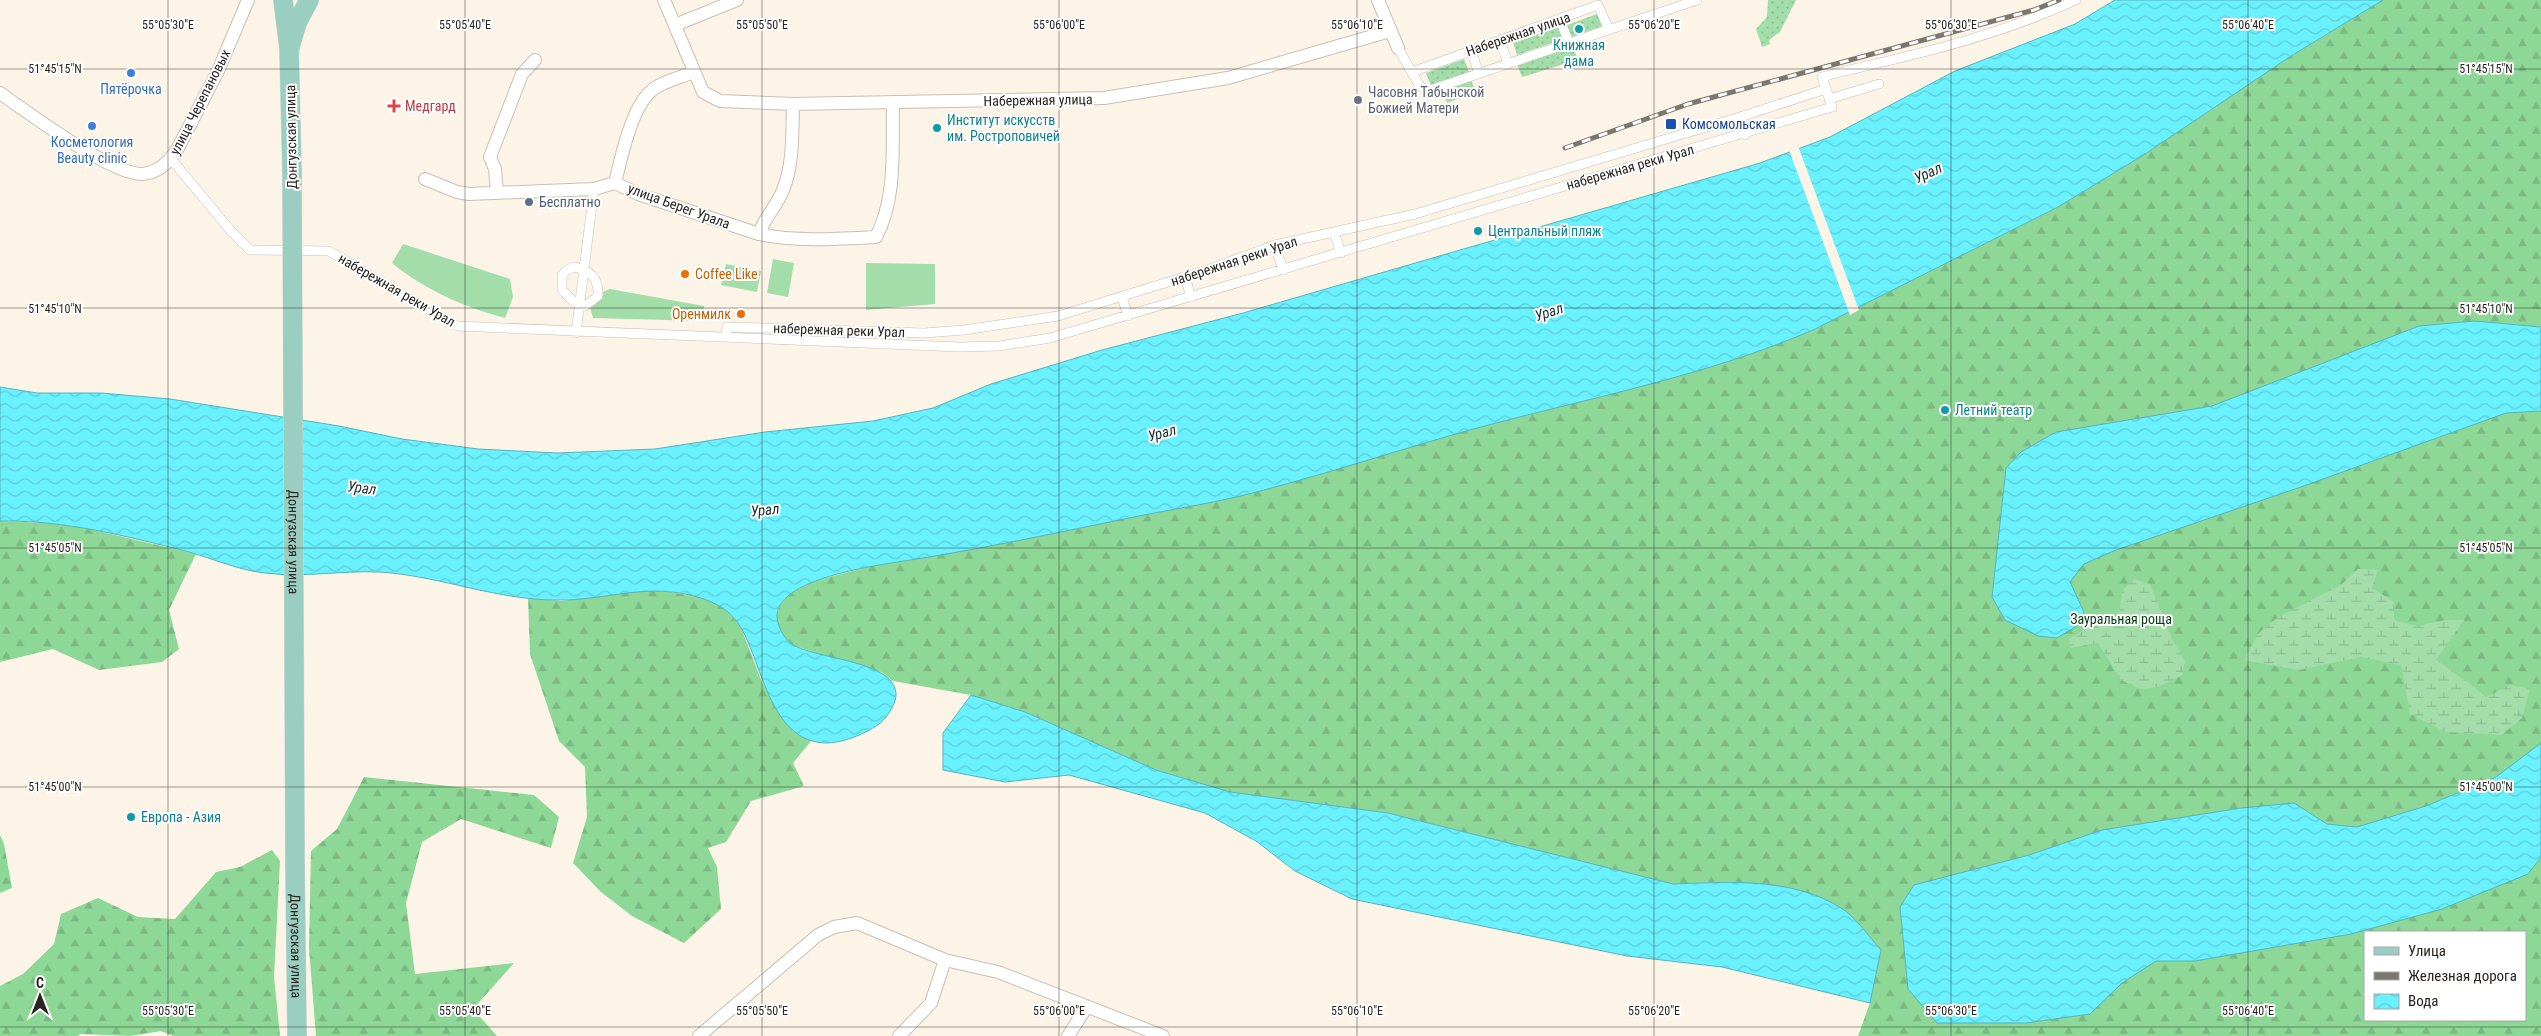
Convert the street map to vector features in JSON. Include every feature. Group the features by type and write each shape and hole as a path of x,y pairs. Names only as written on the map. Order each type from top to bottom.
{"main road":[{"path":"283,0 290,48"},
{"path":"290,48 297,23 310,0"},
{"name":"Донгузская улица","path":"290,48 294,864 297,1036"}],"street":[{"name":"улица Черепановых","path":"0,92 39,121 107,162 134,173 152,172 171,159 218,71 248,0"},
{"name":"Набережная улица","path":"664,0 703,92 720,101 793,104 1104,98 1228,78 1390,31"},
{"path":"675,25 737,0"},
{"path":"1378,0 1398,48 1412,72"},
{"name":"Набережная улица","path":"1609,30 1598,5 1412,72 1419,85 1427,91 1435,90 1697,0"},
{"path":"1879,84 1829,99 1822,78 1859,66 1903,58 1991,34 2076,0"},
{"path":"1560,19 1569,44"},
{"path":"1500,40 1508,64"},
{"path":"1470,50 1479,74"},
{"path":"497,193 496,169 490,157 522,74 535,60"},
{"path":"615,183 631,130 643,100 651,91 693,72"},
{"name":"набережная реки Урал","path":"726,337 727,327 924,333 964,330 1058,316 1122,298 1275,245 1415,214 1740,117 1826,89"},
{"name":"набережная реки Урал","path":"171,159 231,231 250,250 329,251 457,326 576,333 960,347 999,346 1050,338 1062,333 1128,316 1550,190 1745,135 1832,108 1829,99"},
{"name":"улица Берег Урала","path":"425,179 457,192 497,193 594,189 615,183 638,194 759,234 794,240 876,237 882,225 892,167 893,103"},
{"path":"759,234 761,226 784,189 792,153 793,104"},
{"path":"1740,117 1745,135"},
{"path":"1676,136 1681,153"},
{"path":"1545,175 1550,190"},
{"path":"576,333 594,189"},
{"path":"1467,199 1472,214"},
{"path":"1334,232 1341,253"},
{"path":"1275,245 1283,270"},
{"path":"574,268 584,269 592,274 597,282 598,296 585,306 579,305 569,298 562,290 561,284 562,275 567,270 574,268"},
{"path":"1185,277 1191,297"},
{"path":"1122,298 1128,316"},
{"path":"1058,316 1062,333"},
{"path":"699,1036 818,935 834,927 857,923 945,960 998,972 1086,1008 1163,1036"},
{"path":"899,1036 931,1003 945,960"},
{"path":"1068,1036 1086,1008"}],"green space":[{"path":"1768,0 1796,0 1780,32 1769,40 1770,44 1762,47 1756,29 1767,17"},
{"name":"Зауральная роща","path":"2383,0 2541,0 2541,1036 1858,1036 1870,1003 1717,882 1673,884 1388,813 1230,792 1156,770 1025,712 971,695 893,681 881,672 790,644 781,633 776,618 780,605 789,594 814,581 996,536 1454,433 1681,375 1748,355 1813,330 2058,207 2142,156 2291,56"},
{"path":"1597,14 1602,26 1572,37 1567,25"},
{"path":"1560,27 1564,39 1517,55 1513,42"},
{"path":"1571,48 1576,54 1577,60 1522,77 1517,64"},
{"path":"1464,59 1469,72 1431,86 1426,73"},
{"path":"1471,80 1476,92 1447,103 1442,91"},
{"path":"403,244 510,279 513,297 505,318 460,303 431,289 405,273 392,263"},
{"path":"773,259 794,263 788,297 767,293"},
{"path":"866,263 935,264 935,304 866,310"},
{"path":"726,264 761,271 757,292 721,285"},
{"path":"610,289 704,306 704,321 593,318 590,307 603,292"},
{"path":"0,521 68,524 196,554 169,610 179,649 162,662 99,670 53,649 0,662"},
{"path":"2358,569 2378,570 2372,588 2394,602 2394,620 2417,626 2445,620 2464,620 2436,660 2486,697 2510,685 2530,689 2522,718 2501,735 2446,732 2410,714 2401,665 2361,657 2298,670 2244,660 2259,633 2278,617 2341,585"},
{"path":"2134,579 2150,584 2173,641 2185,661 2182,675 2158,687 2141,689 2121,680 2098,643 2070,648 2069,639 2090,626 2118,617 2123,590"},
{"path":"637,590 671,592 699,597 723,607 740,625 762,682 793,731 811,741 793,763 804,786 751,801 726,842 708,848 717,867 721,909 684,943 632,916 601,892 573,863 587,817 585,767 559,741 530,654 528,598 561,601"},
{"path":"364,777 534,795 559,817 551,848 461,819 422,842 406,903 415,974 514,963 473,1009 497,1036 316,1036 309,948 311,851 337,829"},
{"path":"0,835 4,844 12,888 0,893"},
{"path":"272,850 280,861 274,977 280,1036 173,1036 161,1031 130,1036 80,1034 78,1036 0,1036 0,986 23,974 54,944 61,914 98,898 138,917 175,919 216,872 240,867"}],"water":[{"name":"Урал","path":"2115,0 2383,0 2291,56 2142,156 2058,207 1813,330 1772,346 1731,361 1647,385 1477,428 1245,495 1000,544 883,564 836,574 814,581 796,590 782,602 777,619 783,635 792,644 803,649 854,662 884,675 893,684 896,696 890,711 879,724 847,740 826,743 807,739 791,729 779,714 769,696 746,638 738,623 731,614 712,602 701,598 681,593 645,591 575,600 536,599 497,594 419,577 383,572 299,575 255,572 189,552 95,530 48,523 0,521 0,387 37,393 101,393 170,399 339,426 402,439 478,449 557,453 655,449 765,432 873,421 933,408 991,384 1102,350 1243,313 1760,163 1830,137 1955,71 2075,24"},
{"path":"2475,321 2541,327 2541,411 2506,413 2301,487 2116,550 2084,564 2070,582 2084,612 2080,624 2057,638 2038,636 2005,620 1992,597 2006,468 2021,452 2056,432 2212,406 2419,326"},
{"path":"971,695 1025,712 1156,770 1230,792 1388,813 1673,884 1760,884 1802,891 1822,898 1846,911 1881,950 1870,1003 1722,967 1627,956 1352,899 1295,871 1256,841 1205,813 1069,775 1005,782 943,770 943,733"},
{"path":"2541,743 2541,857 2528,874 2442,909 2351,934 2195,961 2156,961 2122,983 2090,1014 2026,1023 1937,1023 1908,989 1900,907 1914,885 2029,855 2102,830 2241,808 2294,803 2327,824 2357,827 2426,806 2496,777"}],"pier":[{"path":"1798,146 1859,310 1850,315 1789,150"}],"railway":[{"path":"1565,148 1688,104 2034,10 2059,0"}],"place":[{"name":"Книжная дама","path":"1579,29"},
{"name":"Пятёрочка","path":"131,73"},
{"name":"Часовня Табынской Божией Матери","path":"1358,100"},
{"name":"Медгард","path":"394,106"},
{"name":"Комсомольская","path":"1671,124"},
{"name":"Косметология Beauty clinic","path":"92,126"},
{"name":"Институт искусств им. Ростроповичей","path":"937,128"},
{"name":"Бесплатно","path":"529,202"},
{"name":"Центральный пляж","path":"1478,231"},
{"name":"Coffee Like","path":"685,274"},
{"name":"Оренмилк","path":"741,314"},
{"name":"Летний театр","path":"1945,410"},
{"name":"Европа - Азия","path":"131,817"}]}
